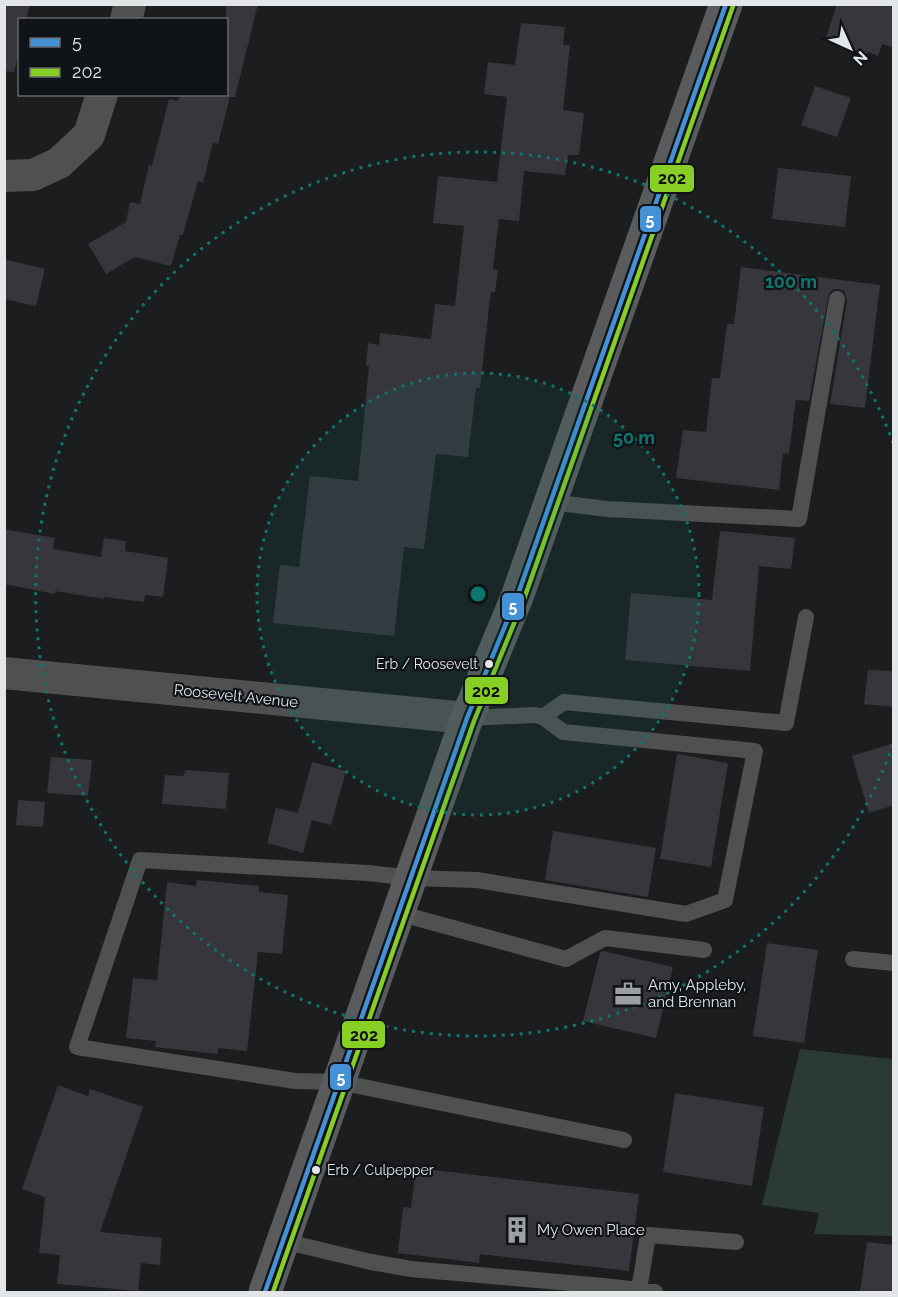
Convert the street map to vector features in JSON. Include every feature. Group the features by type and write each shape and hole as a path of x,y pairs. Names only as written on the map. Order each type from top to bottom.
{"main road":[{"path":"269,1292 283,1240 467,718 517,597 726,4"}],"street":[{"path":"4,176 33,175 59,163 89,135 101,96"},
{"name":"Roosevelt Avenue","path":"4,673 467,718"}],"lane":[{"path":"550,502 607,509 799,519 837,298"},
{"path":"543,717 564,702 786,723 806,617"},
{"path":"467,718 535,715 543,717 563,732 755,751 725,900 686,914 477,880 411,878 368,873 140,860 77,1047 295,1081 339,1082 624,1140"},
{"path":"398,913 566,959 604,938 704,950"},
{"path":"853,959 894,963"},
{"path":"283,1240 371,1262 411,1269 647,1291 648,1235 736,1242"}],"green space":[{"path":"800,1049 893,1059 893,1236 814,1234 819,1213 762,1205"}],"building":[{"path":"4,4 30,4 26,18 18,18 18,56 14,72 4,71"},
{"path":"226,4 258,4 235,97 230,97 218,144 213,142 203,183 198,181 183,235 180,235 171,266 135,257 106,274 88,244 126,222 130,202 140,204 169,99 178,101 179,96 228,96 228,18 226,18"},
{"path":"837,4 894,4 894,48 882,44 878,56 868,52 867,55 825,41"},
{"path":"521,23 565,27 563,45 570,45 563,110 584,113 579,155 568,155 565,175 524,171 519,221 499,219 493,269 498,270 495,292 491,292 490,298 480,388 476,388 468,457 436,454 424,549 404,547 394,636 273,623 280,565 299,567 310,476 358,481 369,366 366,366 368,343 379,345 380,333 431,339 435,304 455,306 464,226 433,223 438,176 497,182 507,97 484,94 488,62 515,65"},
{"path":"815,86 851,98 837,137 801,125"},
{"path":"778,168 851,176 845,227 772,219"},
{"path":"4,259 45,269 36,306 4,299"},
{"path":"741,267 880,285 865,408 830,404 847,300 844,291 839,289 834,289 829,293 809,401 796,400 789,454 783,453 779,490 676,478 683,430 706,432 712,378 720,378 727,324 734,324"},
{"path":"4,529 55,538 53,549 101,557 104,538 126,541 125,551 168,558 163,597 145,595 144,602 104,597 104,599 55,591 55,594 4,584"},
{"path":"720,531 795,538 791,569 759,566 750,671 625,660 631,593 712,600"},
{"path":"868,670 894,671 894,707 864,704"},
{"path":"894,743 894,805 869,813 852,756"},
{"path":"677,754 728,763 711,867 660,859"},
{"path":"51,757 92,760 88,796 47,793"},
{"path":"312,762 346,771 331,825 312,820 303,853 267,843 276,808 298,813"},
{"path":"185,770 229,773 226,809 162,804 165,775 184,776"},
{"path":"18,800 45,802 43,827 16,825"},
{"path":"553,831 656,848 648,897 545,880"},
{"path":"197,880 259,886 259,892 288,895 282,954 258,952 247,1051 218,1048 218,1054 155,1047 156,1041 126,1038 133,978 157,980 167,882 196,886"},
{"path":"767,943 818,950 804,1043 753,1036"},
{"name":"Amy, Appleby, and Brennan","path":"603,951 673,967 656,1038 583,1021 600,953"},
{"path":"58,1085 88,1096 90,1089 143,1107 100,1232 162,1238 160,1265 141,1263 138,1291 57,1284 60,1255 39,1253 45,1197 22,1189"},
{"path":"675,1093 764,1107 752,1186 663,1172"},
{"name":"My Owen Place","path":"416,1168 639,1194 629,1271 480,1254 479,1263 398,1253 403,1207 411,1208"},
{"path":"867,1242 894,1245 894,1293 860,1293"}],"transit line":[{"name":"5","path":"265,1292 467,718 517,597 726,4"},
{"name":"202","path":"273,1292 474,721 524,599 733,6"}],"place":[{"name":"Erb / Roosevelt","path":"489,664"},
{"name":"Amy, Appleby, and Brennan","path":"628,994"},
{"name":"Erb / Culpepper","path":"316,1170"},
{"name":"My Owen Place","path":"517,1230"}]}
